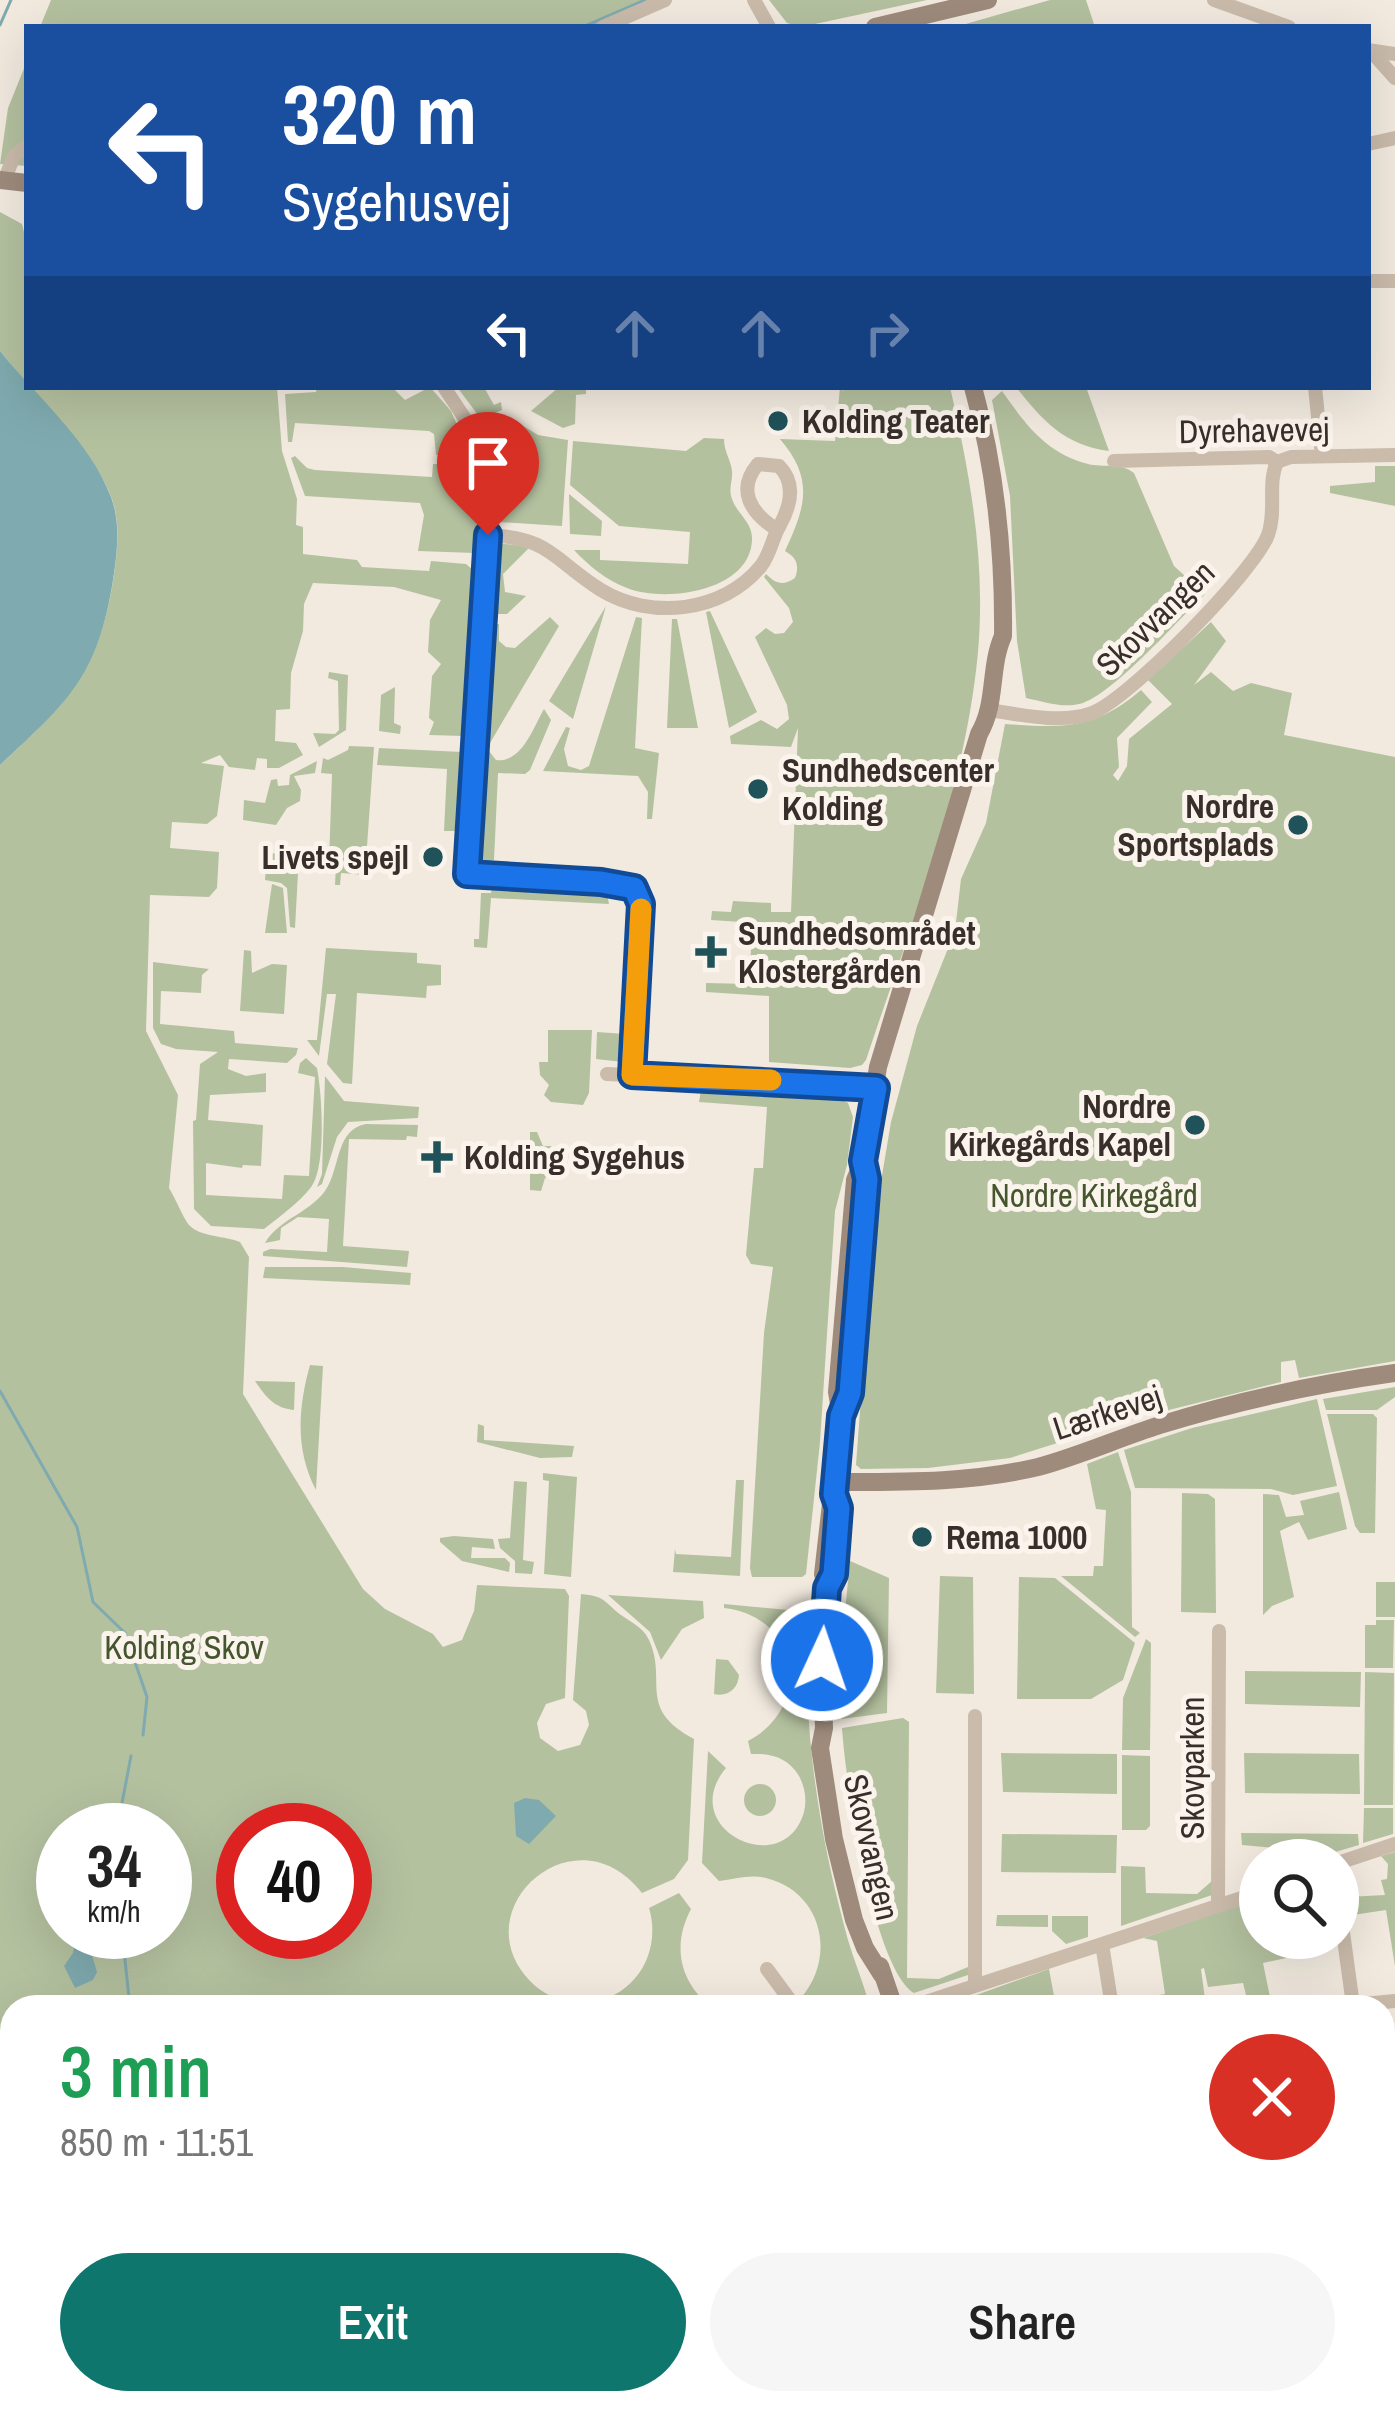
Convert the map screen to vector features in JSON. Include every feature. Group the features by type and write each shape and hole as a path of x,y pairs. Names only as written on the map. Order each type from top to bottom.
{"street":[{"path":"610,24 664,0"},
{"path":"888,24 988,0"},
{"path":"1214,0 1281,24"},
{"path":"1371,52 1395,78"},
{"path":"2,181 14,156 24,148"},
{"path":"446,390 484,454 490,489 467,874 634,888 641,904 632,1075"},
{"name":"Skovvangen","path":"963,390 987,505 992,549 991,633 997,650"},
{"name":"Skovvangen","path":"889,1995 845,1837 832,1744 824,1728 822,1660 827,1588 834,1574 841,1416 850,1393 867,1179 863,1161 878,1067 979,734 989,715 1003,636 1003,548 988,442 975,390"},
{"path":"1315,390 1322,456"},
{"name":"Dyrehavevej","path":"1114,461 1269,457 1277,462 1283,458 1395,455"},
{"name":"Skovvangen","path":"989,715 1064,717 1090,714 1110,703 1211,609 1259,554 1270,532 1277,462"},
{"path":"488,535 521,537 549,548 599,589 624,602 657,610 707,602 759,568 788,509 790,482 779,466 758,464 746,483 746,494 758,515 776,530"},
{"path":"607,1074 878,1083"},
{"name":"Lærkevej","path":"835,1488 990,1476 1040,1466 1213,1410 1395,1373"},
{"name":"Skovparken","path":"1219,1631 1219,1906"},
{"path":"975,1716 975,1985"},
{"path":"1359,1856 1395,1844"},
{"path":"945,1995 1239,1899"},
{"path":"1102,1944 1110,1995"},
{"path":"1347,1959 1352,1995"},
{"path":"767,1969 787,1995"}],"green space":[{"path":"51,0 655,0 598,24 41,24"},
{"path":"769,0 927,0 815,24 787,23"},
{"path":"1050,0 1086,0 1094,24 966,24"},
{"path":"24,68 24,166 0,164 8,108"},
{"path":"0,212 22,224 24,232 24,380 0,351"},
{"name":"Kolding Skov","path":"33,390 277,390 282,451 297,499 296,525 303,527 303,554 357,560 362,567 429,571 431,561 466,564 473,570 463,736 429,735 434,722 429,718 432,676 441,664 428,652 430,620 441,600 394,587 313,583 304,604 303,631 291,673 290,709 276,710 275,741 296,743 303,755 279,768 267,768 267,759 257,758 255,770 229,767 220,755 201,763 224,766 217,816 207,824 172,822 170,848 219,852 217,888 209,897 150,895 146,1031 178,1095 169,1188 189,1225 240,1242 249,1257 243,1394 363,1589 385,1609 433,1634 443,1647 462,1640 474,1611 477,1585 565,1589 569,1596 565,1698 546,1704 537,1723 540,1738 558,1751 580,1745 589,1725 586,1711 573,1700 581,1594 595,1596 647,1636 654,1655 659,1705 676,1728 694,1739 688,1860 674,1879 642,1893 615,1869 587,1860 559,1864 535,1878 518,1899 509,1925 512,1953 530,1981 549,1995 0,1995 0,765 61,704 88,664 107,613 117,540 115,509 105,483 87,454"},
{"path":"395,390 405,400 433,390 451,411 469,452 436,455 434,434 429,431 295,423 292,442 288,442 285,394"},
{"path":"459,390 486,390 494,405 501,402 502,410 481,419"},
{"path":"556,390 586,390 576,395 575,424 563,428 531,411"},
{"path":"840,390 951,390 970,485 980,584 971,704 948,808 866,1060 850,1068 769,1062 769,996 706,992 706,983 749,984 751,949 755,948 756,923 711,920 712,911 731,912 733,901 771,903 771,912 791,912 798,728 791,747 731,744 730,736 761,720 777,729 789,719 755,637 766,628 784,633 793,622 789,608 764,577 787,582 795,578 797,569 785,551 802,506 802,480 780,439 835,441"},
{"path":"1019,390 1087,390 1109,451 1067,437"},
{"path":"1002,391 1029,426 1060,453 1134,473 1174,566 1205,594 1129,670 1097,696 1076,705 1026,698 1017,641 1010,496 992,400"},
{"path":"520,424 538,435 568,440 562,526 499,522 498,482 489,445"},
{"path":"704,438 724,439 732,471 732,499 752,534 748,558 737,572 703,589 643,592 605,577 574,550 600,550 600,560 688,564 690,532 619,526 570,485 573,441 686,451"},
{"path":"291,458 315,470 432,477 433,464 473,464 478,510 475,553 418,551 424,515 420,503 305,496"},
{"path":"1375,466 1395,466 1395,506 1330,493 1330,486 1375,482"},
{"path":"569,494 602,521 601,536 570,534"},
{"path":"497,543 530,547 503,574 505,592 526,596 507,614 493,614"},
{"path":"606,606 573,719 549,701"},
{"path":"710,611 757,712 729,728 706,612"},
{"path":"550,617 559,626 490,743 485,743 493,624 499,624 499,641 515,648"},
{"path":"636,617 642,618 635,748 659,753 652,819 647,819 648,792 638,776 543,771 566,727 570,728 564,749 568,766 581,770 589,766"},
{"path":"672,619 677,619 698,728 667,728"},
{"name":"Nordre Kirkegård","path":"1211,622 1226,641 1194,685 1211,672 1233,691 1251,683 1292,693 1284,735 1395,757 1395,1361 1299,1378 1295,1360 1281,1362 1281,1382 1165,1411 1163,1388 1145,1394 1140,1417 1010,1458 928,1468 861,1469 856,1465 874,1223 891,1122 917,1026 955,931 961,879 986,823 1005,724 1078,724 1108,713 1141,690 1152,702 1117,738 1119,767 1113,775 1118,781 1127,766 1129,739 1172,704 1148,680"},
{"path":"329,672 348,675 346,730 319,747 313,733 339,730 338,681 328,678"},
{"path":"395,687 394,723 401,726 400,734 379,731 381,695"},
{"path":"544,709 551,720 530,770 498,773 494,860 482,865 485,751 496,760 513,756 526,743"},
{"path":"349,746 374,747 365,875 341,873 340,885 335,885 336,864 329,863 332,774 321,773 323,758 328,760"},
{"path":"379,748 462,752 456,831 444,831 447,769 377,765"},
{"path":"317,761 315,773 294,776 300,801 287,808 276,825 243,820 244,800 265,803 271,780 277,779 278,786 289,785 290,775"},
{"path":"267,853 299,855 295,928 290,927 287,888 265,880"},
{"path":"272,884 283,888 287,933 265,933"},
{"path":"492,887 607,894 609,904 491,898 487,948 474,947 474,939 479,939 481,893 491,893"},
{"path":"326,948 417,953 417,963 441,965 441,985 427,986 426,998 357,993 352,1084 343,1083 327,1064 336,994 327,994 319,1056 307,1040 317,1040"},
{"path":"244,950 251,951 252,973 272,964 287,965 284,1014 240,1011"},
{"path":"153,962 209,969 202,975 201,993 161,991 160,1024 234,1031 235,1043 298,1048 287,1063 229,1059 228,1069 246,1076 266,1073 266,1092 210,1095 208,1120 263,1125 261,1166 206,1163 206,1195 282,1199 284,1175 309,1176 315,1077 298,1073 306,1058 317,1068 322,1127 317,1173 304,1196 264,1229 211,1226 194,1209 193,1121 200,1064 218,1052 161,1044 153,1028"},
{"path":"548,1030 592,1030 589,1093 583,1105 551,1102 544,1095 549,1085 540,1075 539,1062 548,1062"},
{"path":"597,1032 625,1034 623,1062 596,1059"},
{"path":"325,1076 344,1101 419,1107 418,1118 348,1122 317,1187 322,1174"},
{"path":"701,1090 838,1098 848,1103 853,1117 835,1211 820,1442 802,1577 752,1577 750,1568 764,1333 773,1267 751,1264 746,1255 754,1168 763,1168 767,1107 699,1102"},
{"path":"366,1124 418,1125 417,1137 349,1139 343,1246 409,1251 407,1267 263,1256 270,1249 327,1252 329,1219 298,1217 281,1228 280,1240 265,1243 279,1227 322,1195 344,1140"},
{"path":"530,1132 537,1132 543,1146 551,1146 558,1166 545,1178 541,1191 530,1190"},
{"path":"265,1267 411,1273 410,1285 263,1278"},
{"path":"310,1365 323,1366 316,1490 301,1429"},
{"path":"255,1381 295,1382 294,1410 271,1401"},
{"path":"1395,1387 1395,1397 1377,1410 1326,1410 1323,1399"},
{"path":"1317,1399 1337,1486 1293,1495 1271,1489 1135,1488 1124,1450 1192,1428"},
{"path":"1327,1414 1373,1414 1377,1418 1375,1533 1360,1533 1355,1526"},
{"path":"478,1424 484,1426 484,1440 574,1446 572,1457 540,1458 477,1442"},
{"path":"1118,1452 1131,1492 1132,1627 1140,1633 1135,1637 1061,1576 1093,1576 1094,1566 1103,1566 1106,1510 1096,1509 1087,1464"},
{"path":"543,1473 577,1477 571,1577 544,1574 549,1481 543,1480"},
{"path":"736,1480 744,1480 740,1576 673,1572 675,1549 676,1554 731,1557"},
{"path":"514,1481 527,1482 523,1560 534,1562 532,1574 515,1573 515,1561 500,1548 498,1539 510,1538"},
{"path":"1339,1492 1347,1529 1308,1540 1299,1522 1280,1531 1294,1597 1263,1615 1263,1494 1279,1495 1286,1517 1304,1515 1300,1501"},
{"path":"1182,1493 1208,1494 1215,1499 1216,1613 1181,1612"},
{"path":"440,1538 493,1539 495,1549 472,1547 471,1558 505,1558 509,1572 462,1561 440,1542"},
{"path":"850,1561 889,1578 887,1713 841,1719 840,1663"},
{"path":"940,1576 973,1577 974,1694 936,1693"},
{"path":"1019,1577 1055,1578 1135,1643 1123,1680 1091,1699 1017,1699"},
{"path":"1376,1582 1395,1582 1395,1617 1376,1617"},
{"path":"608,1595 703,1601 704,1618 682,1629 661,1660 650,1632"},
{"path":"724,1604 808,1612 807,1693 819,1811 845,1929 866,1995 803,1995 812,1983 821,1946 812,1912 801,1897 766,1878 719,1881 702,1863 708,1751 726,1768 714,1790 714,1810 723,1827 738,1839 757,1845 776,1843 793,1833 805,1803 795,1770 778,1758 751,1754 748,1741 769,1726 783,1707 789,1664 782,1644 769,1627"},
{"path":"1376,1620 1394,1620 1393,1668 1365,1668 1365,1625 1376,1625"},
{"path":"1146,1639 1151,1643 1150,1750 1122,1750 1123,1698"},
{"path":"716,1659 728,1660 739,1675 728,1693 714,1694"},
{"path":"1245,1671 1361,1672 1360,1707 1245,1704"},
{"path":"1365,1672 1394,1673 1393,1805 1364,1805"},
{"path":"903,1718 909,1722 907,1978 939,1979 968,1967 971,1974 914,1993 899,1976 874,1911 855,1827 842,1728"},
{"path":"1001,1753 1117,1754 1117,1794 1003,1792"},
{"path":"1244,1753 1359,1754 1360,1794 1245,1793"},
{"path":"1122,1755 1150,1756 1150,1826 1146,1830 1122,1830"},
{"path":"760,1784 771,1789 776,1800 771,1811 760,1816 749,1811 744,1800 749,1789"},
{"path":"1364,1808 1393,1808 1393,1834 1363,1843"},
{"path":"1241,1833 1358,1834 1358,1839 1242,1839"},
{"path":"1002,1834 1117,1835 1116,1873 1001,1872"},
{"path":"1395,1852 1395,1966 1386,1910 1359,1914 1359,1896 1385,1895 1381,1880 1387,1879 1388,1864 1381,1856"},
{"path":"1121,1866 1145,1867 1146,1893 1197,1894 1212,1881 1212,1895 1121,1926"},
{"name":"Kolding Skov","path":"679,1893 691,1909 681,1949 686,1974 699,1995 614,1995 632,1982 648,1956 652,1940 649,1908"},
{"path":"1239,1905 1239,1959 1282,1959 1263,1963 1270,1995 1246,1995 1243,1983 1208,1987 1204,1968 1204,1995 1159,1995 1165,1994 1157,1941 1143,1938"},
{"path":"997,1915 1048,1915 1048,1927 996,1926"},
{"path":"1052,1916 1088,1916 1088,1937 1066,1944 1052,1931"},
{"path":"1049,1969 1054,1995 976,1995"}],"water":[{"path":"0,351 24,378 24,390 34,390 102,476 116,517 117,538 107,613 89,664 62,704 0,765"},
{"path":"525,1798 539,1800 556,1816 529,1844 516,1836 514,1803"},
{"path":"69,1959 93,1959 97,1972 93,1980 75,1988 64,1966"}],"waterway":[{"path":"0,25 11,0"},
{"path":"590,24 645,0"},
{"path":"0,1391 77,1527 93,1602 125,1633 147,1697 143,1735"},
{"path":"122,1803 131,1756"},
{"path":"125,1959 129,1995"}],"slow traffic":[{"path":"641,909 632,1075 771,1080"}],"place":[{"name":"Kolding Teater","path":"778,421"},
{"name":"Sundhedscenter Kolding","path":"758,789"},
{"name":"Nordre Sportsplads","path":"1298,825"},
{"name":"Livets spejl","path":"433,857"},
{"name":"Sundhedsområdet Klostergården","path":"711,952"},
{"name":"Nordre Kirkegårds Kapel","path":"1195,1125"},
{"name":"Kolding Sygehus","path":"437,1157"},
{"name":"Rema 1000","path":"922,1537"}],"route":[{"path":"488,535 467,874 634,888 641,904 632,1075 876,1088 863,1161 867,1179 850,1393 841,1416 834,1574 827,1588 822,1660"}]}
